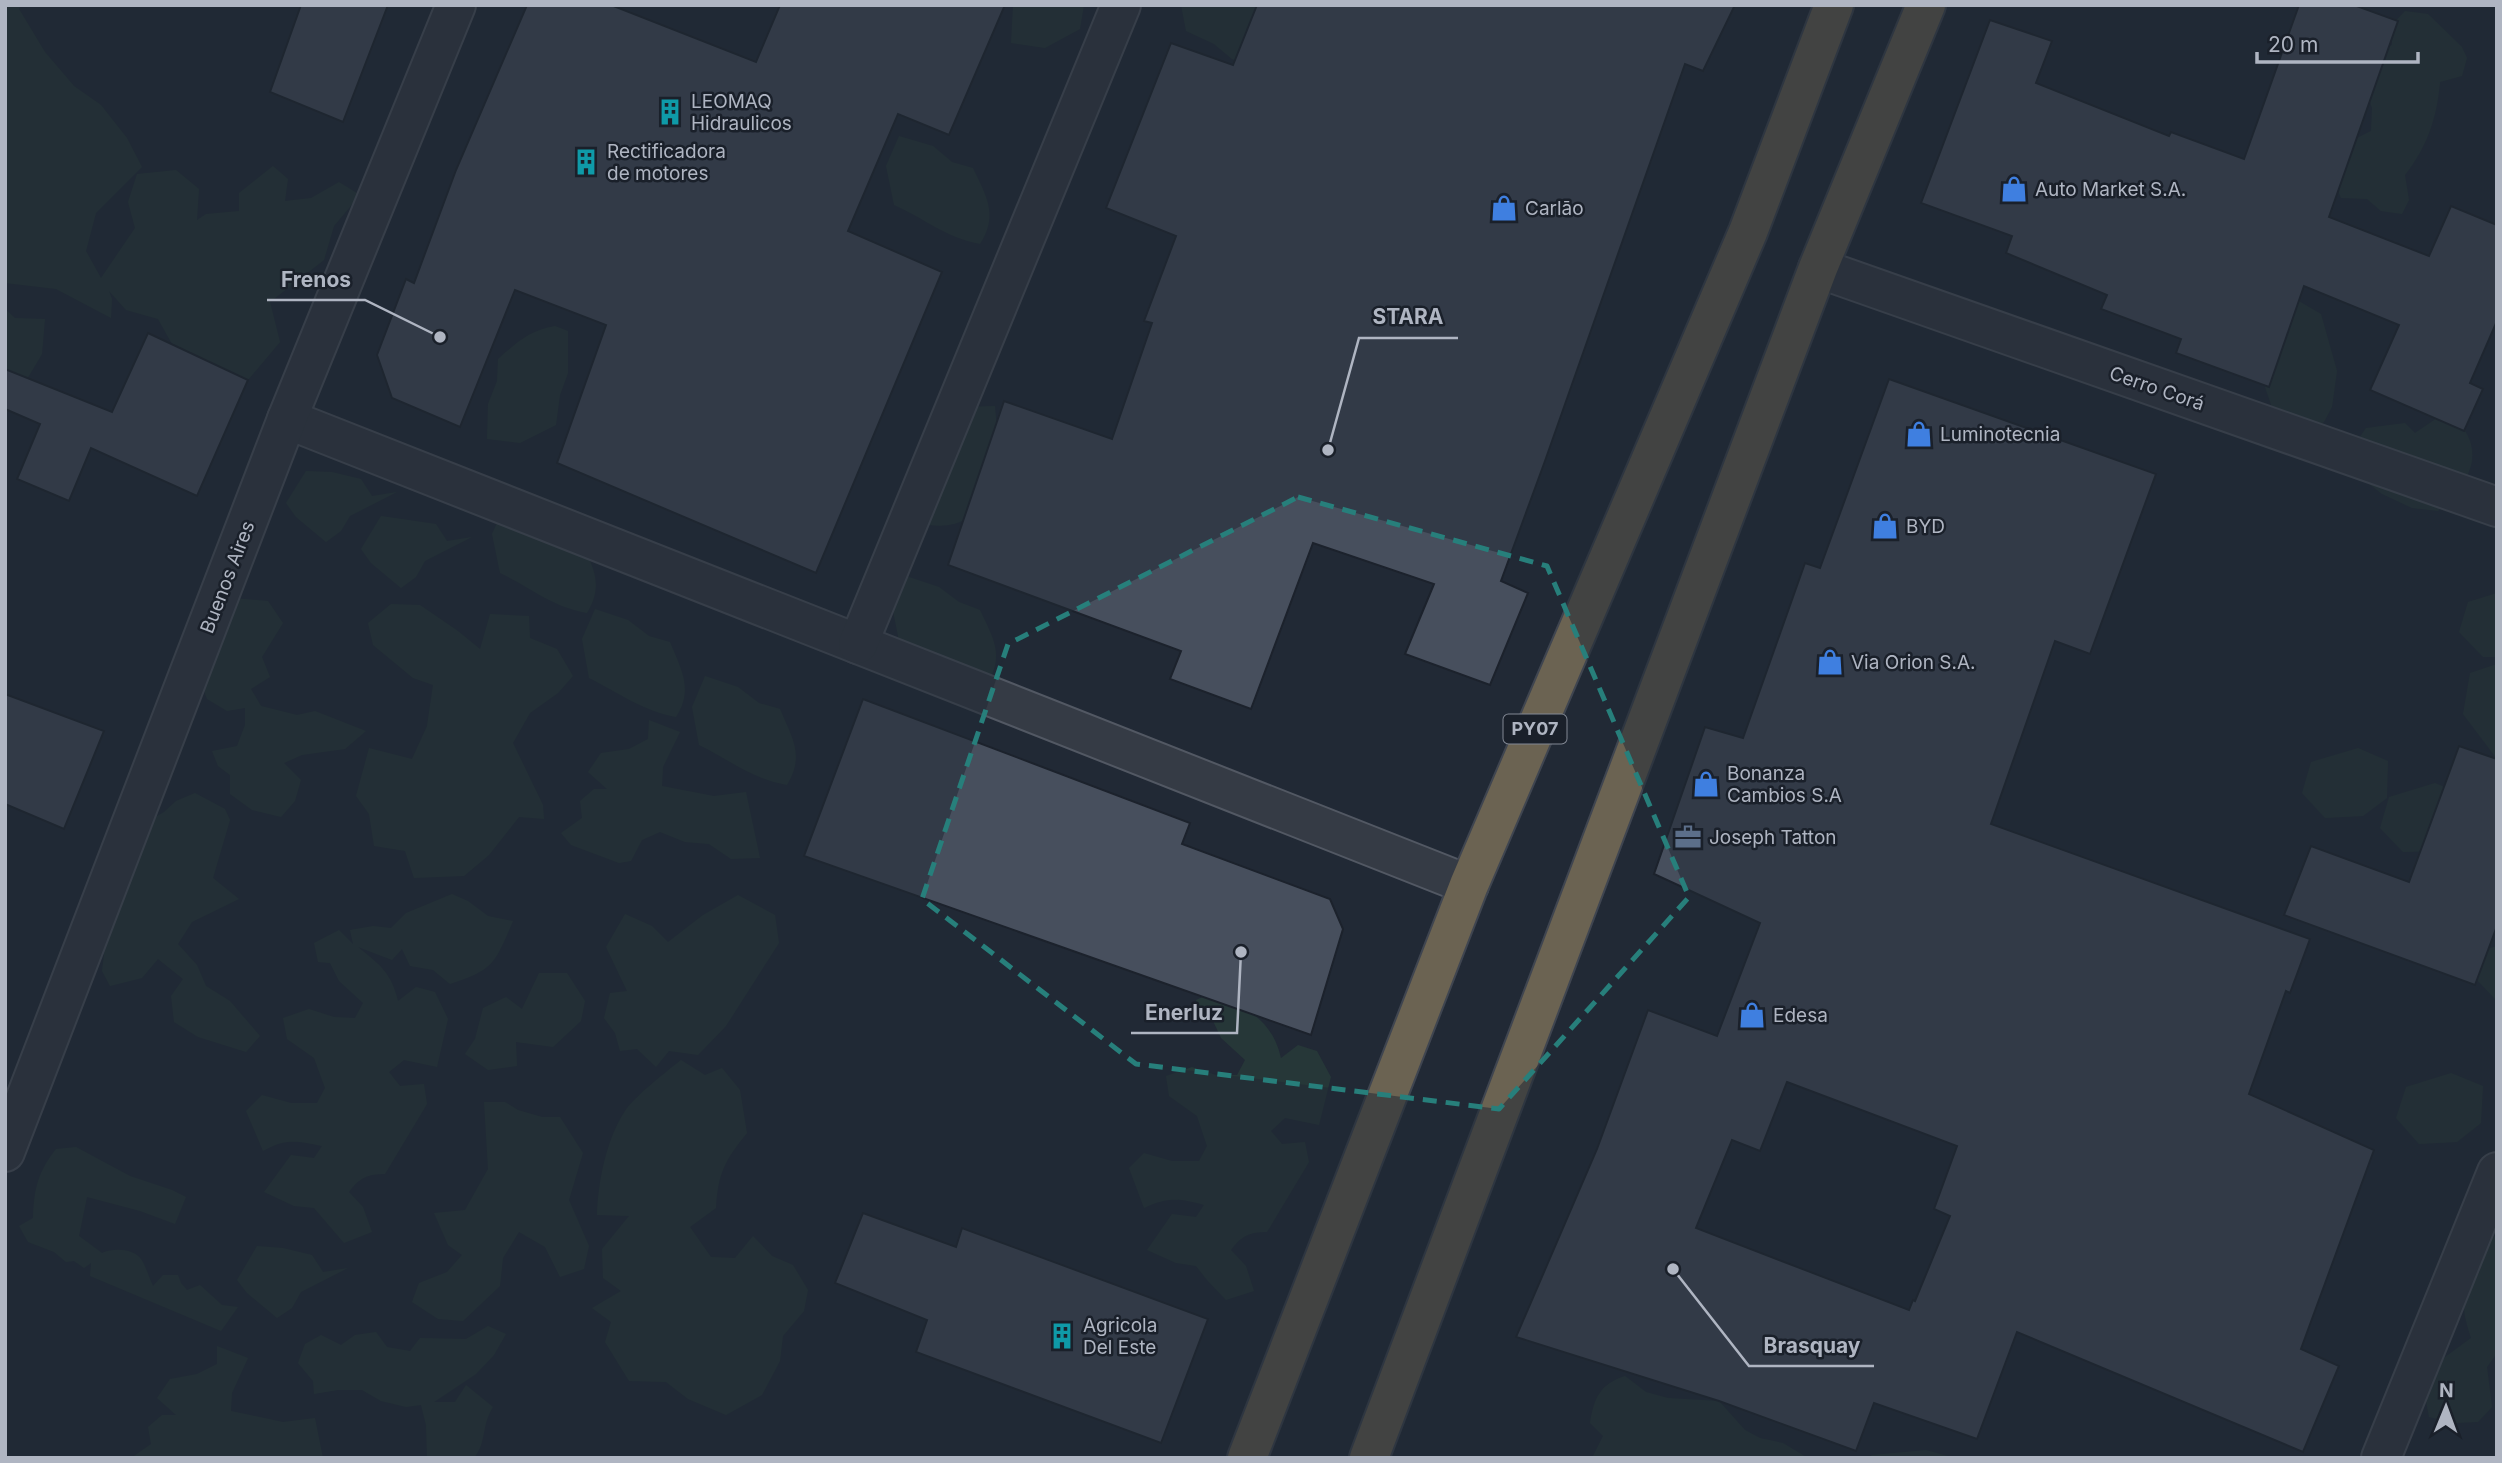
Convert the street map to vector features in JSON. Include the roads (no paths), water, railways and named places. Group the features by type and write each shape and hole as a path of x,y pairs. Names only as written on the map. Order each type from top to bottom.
{"highway":[{"name":"PY07","path":"1247,1458 1469,885 1748,232 1834,5"},
{"path":"1369,1458 1818,268 1926,5"}],"street":[{"name":"Buenos Aires","path":"5,1152 288,419 456,5"},
{"path":"858,644 1121,5"},
{"name":"Cerro Corá","path":"1818,268 2497,507"},
{"path":"288,419 1469,885"},
{"path":"2381,1458 2497,1172"}],"place":[{"name":"LEOMAQ Hidraulicos","path":"670,112"},
{"name":"Rectificadora de motores","path":"586,162"},
{"name":"Auto Market S.A.","path":"2014,189"},
{"name":"Carlāo","path":"1504,208"},
{"name":"Frenos","path":"440,337"},
{"name":"Luminotecnia","path":"1919,434"},
{"name":"STARA","path":"1328,450"},
{"name":"BYD","path":"1885,526"},
{"name":"Via Orion S.A.","path":"1830,662"},
{"name":"Bonanza Cambios S.A","path":"1706,784"},
{"name":"Joseph Tatton","path":"1688,837"},
{"name":"Enerluz","path":"1241,952"},
{"name":"Edesa","path":"1752,1015"},
{"name":"Brasquay","path":"1673,1269"},
{"name":"Agricola Del Este","path":"1062,1336"}]}
